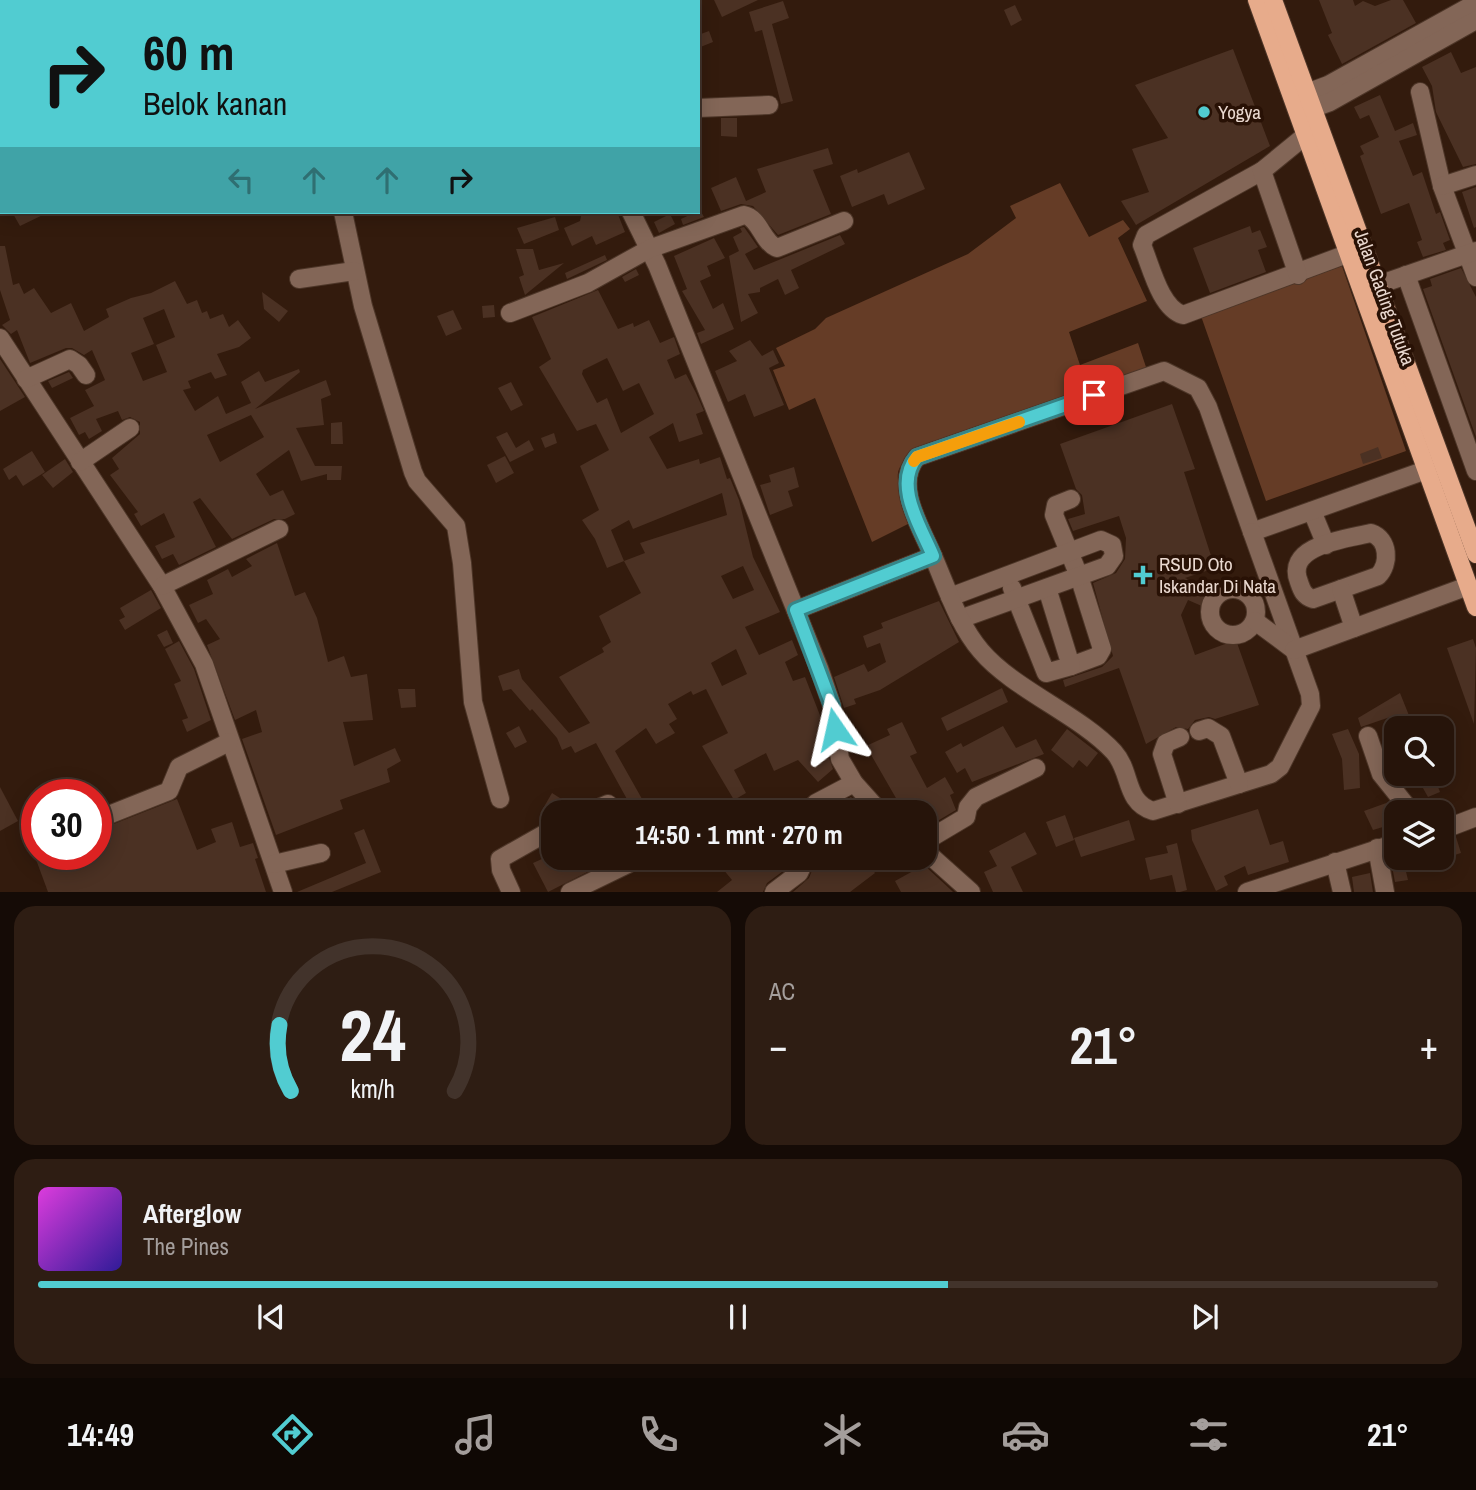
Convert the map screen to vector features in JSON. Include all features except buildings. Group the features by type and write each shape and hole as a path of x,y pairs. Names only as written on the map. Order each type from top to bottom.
{"main road":[{"name":"Jalan Gading Tutuka","path":"1257,0 1378,285 1476,554"},
{"name":"Jalan Gading Tutuka","path":"1273,0 1303,103 1306,135 1472,597"},
{"path":"1437,500 1453,490"}],"street":[{"path":"1303,103 1328,85 1473,14"},
{"path":"1420,92 1442,186 1472,253 1476,277"},
{"path":"700,108 769,105"},
{"path":"1306,135 1262,171 1146,235 1142,245 1168,304 1183,315 1298,275 1347,254"},
{"path":"1262,171 1298,275"},
{"path":"1442,186 1476,174"},
{"path":"343,214 354,271 413,471 417,481 456,526 462,563 473,702 500,799"},
{"path":"632,214 649,248 796,610 832,706 838,752 854,783 869,800"},
{"path":"510,313 588,283 649,248 744,215 753,219 772,246 777,248 844,221"},
{"path":"1378,285 1472,253"},
{"path":"299,279 354,271"},
{"path":"1406,275 1476,471"},
{"path":"0,338 162,586 204,664 283,891"},
{"path":"26,379 70,359 79,365 86,375"},
{"path":"1164,371 1198,388 1208,407 1252,532 1296,655 1311,706 1291,749 1280,767 1271,774 1153,811 1142,807 1135,800 1115,752 983,654 960,619 950,597 909,496 907,475 917,457 1164,371"},
{"path":"80,462 130,428"},
{"path":"1252,532 1426,470"},
{"path":"1453,490 1476,478"},
{"path":"1007,575 1044,672 1098,656 1102,649 1079,576 1053,508 1071,499"},
{"path":"1312,511 1326,545"},
{"path":"162,586 279,528"},
{"path":"1375,533 1388,559 1385,569 1378,576 1308,598 1297,578 1299,559 1305,553 1326,545 1375,533"},
{"path":"950,597 1101,540 1112,545 1115,556 1107,566 960,619"},
{"path":"796,610 933,556"},
{"path":"1271,586 1297,578"},
{"path":"1047,587 1071,666"},
{"path":"1341,589 1354,628"},
{"path":"1296,655 1354,628 1414,607 1472,597"},
{"path":"1296,655 1472,597"},
{"path":"1255,621 1296,655"},
{"path":"1199,731 1208,728 1222,736 1239,784"},
{"path":"1368,736 1381,774 1402,800"},
{"path":"1178,804 1162,754 1166,743 1180,737"},
{"path":"112,814 169,791 179,767 229,742"},
{"path":"937,834 966,817 968,807 976,797 1036,768"},
{"path":"822,800 854,783"},
{"path":"1454,825 1476,817"},
{"path":"511,891 501,870 500,859 541,836"},
{"path":"1247,891 1384,846"},
{"path":"1377,848 1385,891"},
{"path":"275,864 321,853"},
{"path":"937,861 971,891"},
{"path":"1335,862 1342,891"},
{"path":"570,891 615,870"},
{"path":"774,891 800,870"}],"shaded area":[{"path":"1060,183 1089,237 1123,220 1130,229 1118,238 1147,301 1069,332 1080,365 1138,343 1147,370 932,443 917,451 906,459 898,475 902,494 914,521 872,542 815,398 789,410 773,370 785,366 776,348 815,329 826,318 968,254 1016,218 1010,206"},
{"path":"1342,266 1406,451 1266,501 1201,316"}],"slow traffic":[{"path":"914,461 917,457 1019,422"}],"place":[{"name":"Yogya","path":"1204,112"},
{"name":"RSUD Oto Iskandar Di Nata","path":"1143,575"}],"route":[{"path":"835,729 832,706 796,610 933,556 909,496 907,475 917,457 1094,395"}]}
